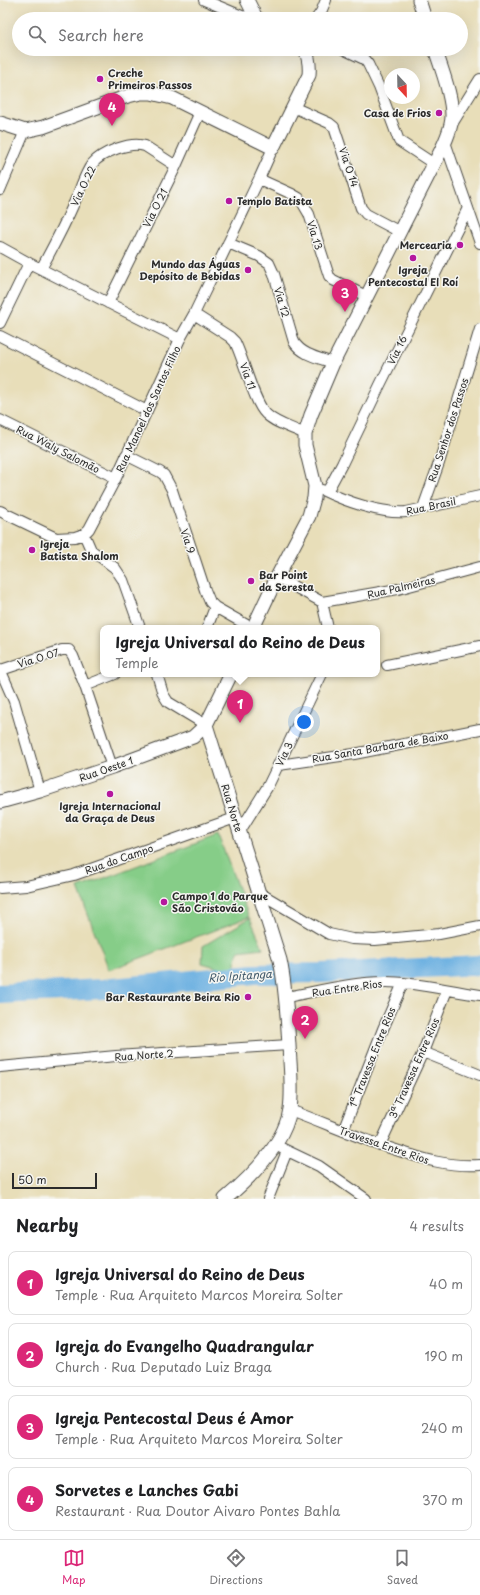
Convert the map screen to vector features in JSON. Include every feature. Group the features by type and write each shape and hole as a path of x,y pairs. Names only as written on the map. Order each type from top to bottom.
{"street":[{"path":"204,0 232,12"},
{"path":"247,0 254,12"},
{"path":"321,12 326,0"},
{"path":"419,0 423,12"},
{"path":"180,339 194,314 309,75 310,67 308,56"},
{"path":"358,56 364,59 368,64 379,88 399,141 434,164"},
{"path":"437,56 452,109 452,124"},
{"path":"253,625 309,516 314,498 315,486 305,445 305,434 332,363 400,232 445,142 452,124 480,79"},
{"path":"0,123 25,131 44,127 128,96 141,93 160,94 172,98 273,148"},
{"name":"Via O 14","path":"293,107 329,123 334,127 361,208 366,214 400,232"},
{"name":"Via O 21","path":"108,303 176,166 200,112"},
{"path":"0,190 25,131"},
{"path":"445,142 480,243"},
{"name":"Via O 22","path":"41,269 59,237 90,169 98,159 126,146 140,144 176,166"},
{"name":"Via 13","path":"259,179 299,198 309,214 329,276 333,280 366,296"},
{"name":"Via 16","path":"327,492 468,208"},
{"name":"Via 12","path":"228,243 259,256 269,263 274,274 294,342 299,349 305,353 332,363"},
{"name":"Rua Manoel dos Santos Filho","path":"0,247 180,339 116,478 92,524 84,534"},
{"path":"0,323 29,263"},
{"name":"Via 11","path":"194,314 230,337 235,342 258,401 266,414 273,420 305,434"},
{"name":"Rua Senhor dos Passos","path":"423,508 480,329"},
{"path":"0,336 146,411"},
{"name":"Rua Waly Salomão","path":"0,420 116,478"},
{"name":"Via 9","path":"126,455 160,472 168,481 205,590 210,602 215,608"},
{"name":"Rua Brasil","path":"315,486 354,502 389,512 406,512 480,496"},
{"path":"0,511 56,538 68,538 84,534 91,550 115,568 123,580 139,625"},
{"name":"Rua Palmeiras","path":"322,602 398,589 480,567"},
{"path":"277,577 322,602 327,625"},
{"path":"208,625 215,608 246,625"},
{"path":"387,665 480,646"},
{"name":"Via O 07","path":"0,669 62,650 69,650 73,656 85,686"},
{"path":"0,669 14,701 40,791"},
{"path":"108,677 85,686 112,767"},
{"path":"158,677 163,694 168,702 206,725 230,677"},
{"name":"Via 3","path":"240,831 255,808 279,765 321,677"},
{"name":"Rua Oeste 1","path":"0,802 40,791 112,767 193,737 206,725"},
{"name":"Rua Norte","path":"206,725 280,960 286,991 292,1084 290,1110 287,1124 267,1157 234,1196"},
{"name":"Rua Santa Barbara de Baixo","path":"279,765 354,754 480,729"},
{"name":"Rua do Campo","path":"0,888 26,886 74,875 235,818"},
{"path":"258,892 329,934 352,939 375,940 439,934 480,926"},
{"name":"Rua Entre Rios","path":"286,991 371,983 403,983 480,995"},
{"name":"1ª Travessa Entre Rios","path":"342,1131 403,983"},
{"name":"3ª Travessa Entre Rios","path":"380,1145 424,1052 447,990"},
{"name":"Rua Norte 2","path":"0,1067 116,1056 289,1045"},
{"path":"424,1052 480,1075"},
{"name":"Travessa Entre Rios","path":"290,1110 411,1156 449,1165 480,1165"},
{"path":"275,1145 319,1166 366,1199"},
{"path":"268,1199 287,1151"}],"green space":[{"name":"Campo 1 do Parque São Cristovão","path":"218,835 249,917 109,970 78,888"},
{"path":"250,918 263,948 238,951 234,970 230,971 202,963 203,946"}],"waterway":[{"name":"Rio Ipitanga","path":"0,994 103,989 254,974 322,973 480,965"}],"place":[{"name":"Creche Primeiros Passos","path":"100,79"},
{"name":"Casa de Frios","path":"439,113"},
{"name":"Sorvetes e Lanches Gabi","path":"112,126"},
{"name":"Templo Batista","path":"229,201"},
{"name":"Mercearia","path":"460,245"},
{"name":"Igreja Pentecostal El Roí","path":"413,258"},
{"name":"Mundo das Águas Depósito de Bebidas","path":"248,270"},
{"name":"Igreja Pentecostal Deus é Amor","path":"345,312"},
{"name":"Igreja Batista Shalom","path":"32,550"},
{"name":"Bar Point da Seresta","path":"251,581"},
{"name":"Igreja Universal do Reino de Deus","path":"240,723"},
{"name":"Igreja Internacional da Graça de Deus","path":"110,794"},
{"name":"Campo 1 do Parque São Cristovão","path":"164,902"},
{"name":"Bar Restaurante Beira Rio","path":"248,997"},
{"name":"Igreja do Evangelho Quadrangular","path":"305,1039"}]}
